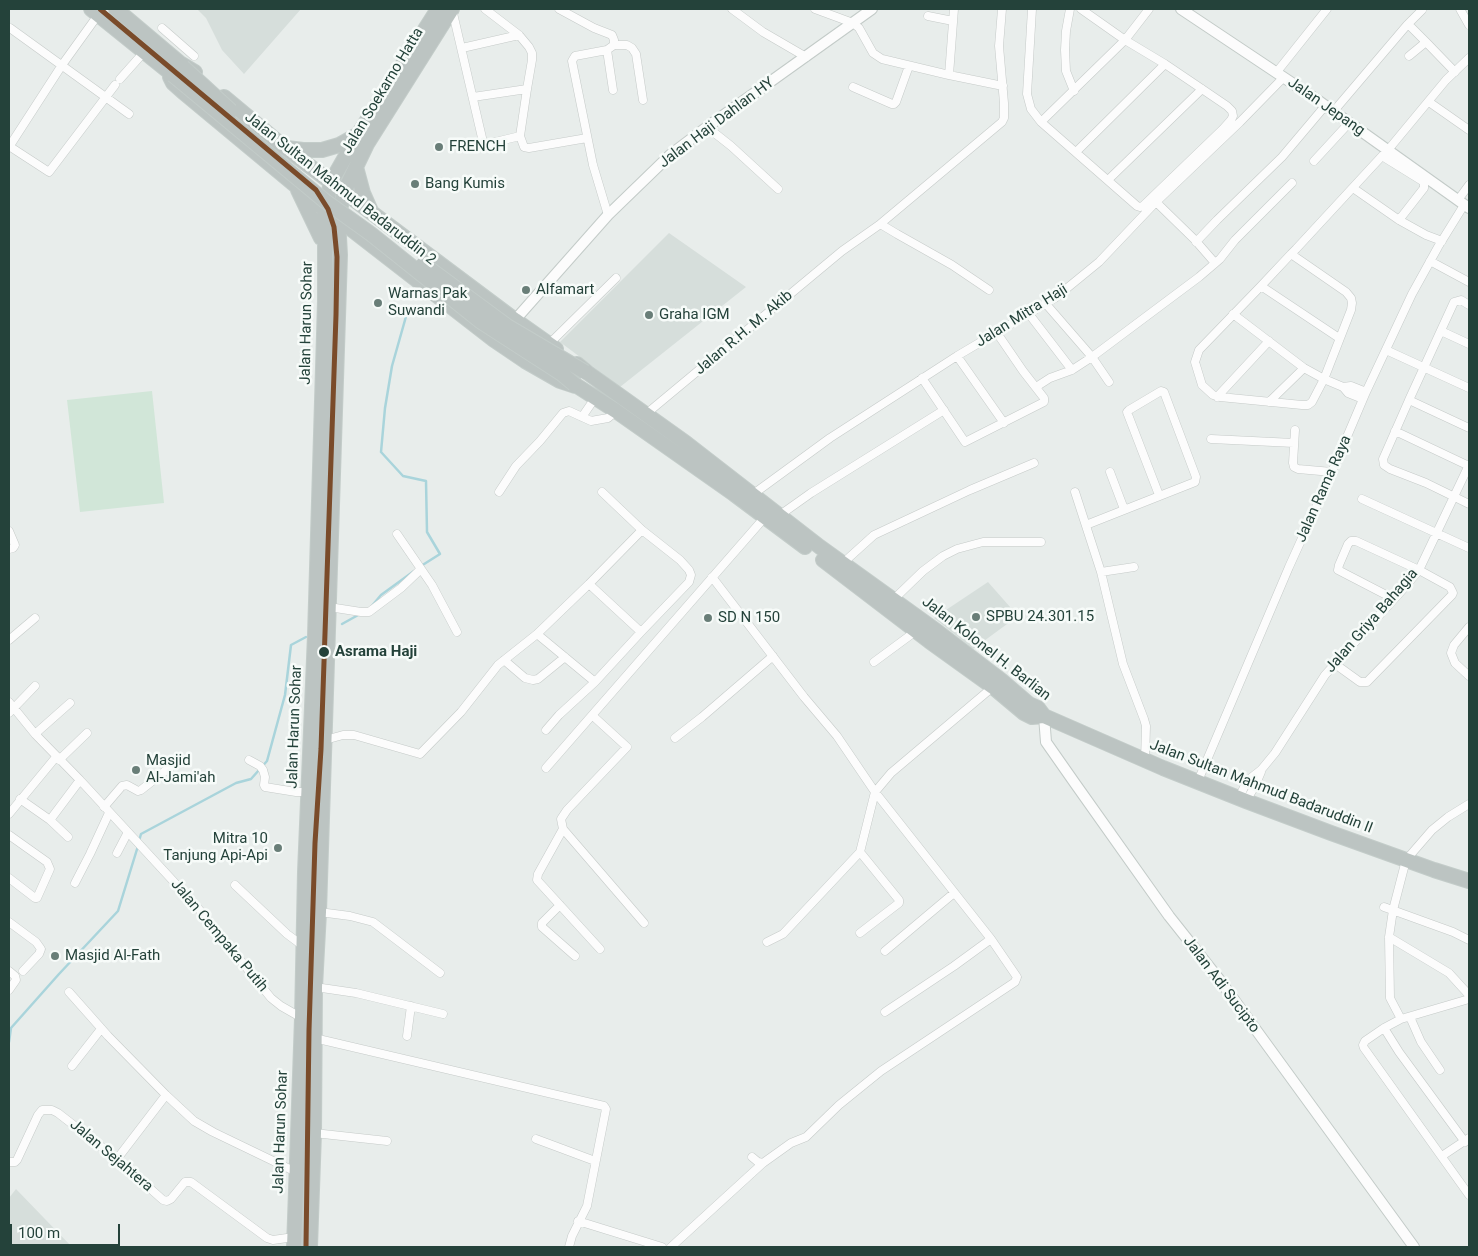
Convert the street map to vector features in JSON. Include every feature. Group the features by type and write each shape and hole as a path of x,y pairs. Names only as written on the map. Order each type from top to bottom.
{"highway":[{"path":"116,9 175,67 197,74 312,169 587,373"},
{"name":"Jalan Soekarno Hatta","path":"329,207 331,182 359,133 438,9"},
{"name":"Jalan Soekarno Hatta","path":"338,220 344,192 367,144 452,9"},
{"name":"Jalan Sultan Mahmud Badaruddin 2","path":"94,12 145,51 175,67 370,224 500,321 587,373"},
{"path":"175,67 173,83 182,92 297,187 329,207 338,220 494,340 525,361 560,380 575,385"},
{"name":"Jalan Sultan Mahmud Badaruddin 2","path":"175,67 325,201 371,234 480,321 562,374 575,385"},
{"path":"284,147 322,150 346,142 359,133"},
{"path":"356,167 363,193 372,212"},
{"path":"297,187 305,186 309,183 313,174 312,169"},
{"path":"297,187 325,246"},
{"path":"329,207 338,201 344,192"},
{"name":"Jalan Harun Sohar","path":"310,1247 314,1133 315,987 325,740 328,607 324,558 325,246 323,220 329,207"},
{"name":"Jalan Harun Sohar","path":"294,1242 308,792 324,558 340,255 338,220"},
{"path":"371,244 381,231 389,226"},
{"path":"340,255 345,246 351,242 371,244"},
{"name":"Jalan Kolonel H. Barlian","path":"587,373 686,443 752,495 894,599 997,684 1024,713 1032,717 1044,716"},
{"name":"Jalan Kolonel H. Barlian","path":"575,385 616,411 734,494 916,631 970,663"},
{"name":"Jalan Sultan Mahmud Badaruddin II","path":"1044,716 1145,761 1315,828 1469,881"}],"street":[{"path":"452,9 483,142 487,144 520,136"},
{"path":"485,9 520,35 532,53 520,136 524,146 529,148 587,138"},
{"path":"559,9 594,28 612,35 614,45"},
{"path":"732,9 763,32 806,57"},
{"path":"815,9 853,23 873,52 882,59 1003,86"},
{"name":"Jalan Haji Dahlan HY","path":"515,320 608,215 670,155 872,9"},
{"path":"949,75 954,9"},
{"name":"Jalan R.H. M. Akib","path":"646,414 842,251 879,226 1002,122 1004,118 1003,86 999,46 1002,9"},
{"path":"1032,9 1027,94 1031,109 1041,122 1140,207 1227,125 1233,116 1232,111 1166,64 1125,40 1081,9"},
{"path":"1070,9 1066,31 1066,71 1074,92"},
{"path":"1041,122 1074,92 1125,40 1149,9"},
{"name":"Jalan Jepang","path":"1181,9 1280,75 1464,205"},
{"name":"Jalan Mitra Haji","path":"752,495 830,438 922,378 1046,304 1099,262 1156,202 1251,112 1327,9"},
{"path":"1460,9 1469,25"},
{"path":"1196,242 1329,109 1422,10"},
{"path":"94,12 62,66 9,146 49,172 106,97 145,51"},
{"path":"928,16 952,21"},
{"path":"1408,24 1455,72"},
{"path":"10,28 129,114"},
{"path":"162,28 194,56"},
{"path":"462,48 520,35"},
{"path":"1409,56 1426,42"},
{"path":"608,215 587,138 572,61 575,56 607,50 614,45 628,45 636,54 643,100"},
{"path":"175,67 183,46"},
{"path":"607,50 613,90"},
{"path":"1388,150 1469,58"},
{"path":"1076,152 1166,64"},
{"path":"853,87 894,104 909,66"},
{"path":"473,97 527,89"},
{"path":"1108,180 1202,89"},
{"path":"1429,102 1469,130"},
{"path":"1314,161 1349,123"},
{"path":"707,127 778,189"},
{"path":"1291,254 1346,292 1351,298 1351,310 1324,379 1308,406 1217,397 1202,385 1195,362 1199,350 1382,156 1424,182 1424,188 1399,220"},
{"path":"1036,387 1050,378 1072,370 1092,357 1199,277 1292,182"},
{"name":"Jalan Rama Raya","path":"1198,781 1364,396 1412,294 1464,205 1469,185"},
{"path":"1353,188 1399,220 1440,244"},
{"path":"1156,202 1214,263"},
{"path":"879,226 882,225 952,265 988,290"},
{"path":"1430,261 1469,282"},
{"path":"550,344 616,278"},
{"path":"1261,286 1339,338"},
{"path":"1469,305 1461,300 1454,302 1383,458 1384,465 1469,504"},
{"path":"1046,304 1092,357 1109,382"},
{"path":"1029,314 1072,370"},
{"path":"1234,314 1304,368 1324,379 1343,386 1348,392 1364,396"},
{"path":"1441,331 1469,344"},
{"path":"922,378 966,442 1044,402 1044,398 997,333"},
{"path":"1217,397 1269,341"},
{"path":"1386,350 1469,388"},
{"path":"957,356 1004,423"},
{"path":"1269,402 1304,368"},
{"path":"1086,525 1195,482 1196,477 1164,392 1161,391 1127,412 1159,495"},
{"path":"582,417 595,398"},
{"path":"1408,400 1469,428"},
{"path":"780,515 811,493 944,410"},
{"path":"499,492 516,466 563,413 569,411 591,420 608,418 616,411"},
{"path":"1295,430 1294,466 1298,469 1332,472"},
{"path":"1395,431 1469,465"},
{"path":"1211,439 1294,442"},
{"path":"843,563 874,535 970,490 1034,463"},
{"name":"Jalan Griya Bahagia","path":"1242,799 1247,781 1262,770 1275,753 1325,675 1419,570 1469,465"},
{"path":"1110,472 1124,510"},
{"path":"546,730 689,582 691,575 680,560 642,530 602,492"},
{"path":"1075,492 1101,572 1120,655 1146,726 1145,761"},
{"path":"1362,499 1469,548"},
{"path":"546,768 765,517"},
{"path":"325,740 354,735 420,754 461,712 504,660 537,634 642,530"},
{"path":"9,531 14,545 13,548 9,549"},
{"path":"397,534 432,585 458,632"},
{"path":"1335,664 1360,682 1367,682 1452,595 1453,591 1450,587 1419,570 1356,541 1348,544 1338,568 1340,572 1394,599"},
{"path":"894,599 923,571 943,556 957,549 983,542 1041,542"},
{"path":"328,607 365,612 401,588 420,567"},
{"path":"1101,572 1134,567"},
{"path":"671,1247 763,1163 791,1143 806,1137 839,1105 881,1071 1015,982 1016,979 1016,975 991,939 876,792 837,736 804,697 712,577"},
{"path":"589,584 641,632"},
{"path":"9,640 34,618"},
{"path":"1469,627 1451,653 1455,663 1469,676"},
{"path":"874,662 916,631"},
{"path":"537,634 594,682"},
{"path":"675,738 773,656"},
{"path":"504,660 525,678 533,680 538,679 565,657"},
{"path":"767,942 783,934 860,852 876,792 891,774 997,684"},
{"path":"35,686 10,708 130,835 117,853"},
{"path":"34,734 70,703"},
{"path":"593,716 627,747 567,810 561,819 562,829 537,879 600,949"},
{"name":"Jalan Adi Sucipto","path":"1044,716 1046,742 1169,916 1219,979 1414,1247"},
{"path":"9,814 20,799 57,759 87,734"},
{"path":"75,883 90,854 106,810 122,786 126,785 138,791 141,790 179,760"},
{"path":"249,760 261,768 265,777 265,787 308,792"},
{"path":"50,820 80,780"},
{"path":"20,799 50,820 68,836"},
{"path":"1401,1019 1390,998 1389,937 1393,910 1406,860 1432,830 1469,804"},
{"path":"562,829 644,923"},
{"path":"9,835 47,862 50,869 37,898 9,878"},
{"name":"Jalan Cempaka Putih","path":"130,835 198,908 272,998 281,1006 302,1018"},
{"path":"860,852 899,900 899,903 860,933"},
{"path":"235,884 287,934 303,946"},
{"path":"885,952 954,893"},
{"path":"560,905 542,923 542,927 575,956"},
{"path":"1384,907 1454,932 1469,940"},
{"path":"319,912 350,916 373,922 440,973"},
{"path":"9,922 36,942 41,949 39,954 23,971"},
{"path":"1389,937 1449,973 1469,995"},
{"path":"885,1012 991,939"},
{"path":"9,971 15,976 16,980 9,990"},
{"path":"315,987 356,993 443,1014"},
{"path":"69,992 166,1095 203,1127 296,1172"},
{"path":"1469,999 1401,1019 1365,1041 1364,1048 1469,1194"},
{"path":"407,1036 411,1006"},
{"path":"1410,1017 1421,1042 1440,1070"},
{"path":"72,1066 102,1028"},
{"path":"1384,1028 1398,1052 1467,1140 1442,1156"},
{"path":"314,1038 604,1106 606,1109 587,1206 578,1221 569,1247"},
{"path":"117,1160 166,1095"},
{"name":"Jalan Sejahtera","path":"9,1162 17,1160 42,1110 52,1110 117,1160 163,1200 171,1199 185,1182 191,1182 267,1238 294,1242"},
{"path":"314,1133 387,1141"},
{"path":"536,1139 595,1161"},
{"path":"752,1157 763,1163"},
{"path":"578,1221 662,1247"}],"shaded area":[{"path":"197,9 301,9 244,74 222,50 206,18"},
{"name":"Graha IGM","path":"669,233 746,287 620,387 560,342"},
{"name":"SPBU 24.301.15","path":"988,582 1018,616 973,649 934,618"},
{"path":"16,1189 72,1247 9,1247 9,1198"}],"green space":[{"path":"152,391 164,503 80,512 67,400"}],"waterway":[{"path":"407,313 392,366 385,408 381,452 403,476 426,481 427,532 440,554 421,566"},
{"path":"371,607 381,595 414,571"},
{"path":"342,624 360,614"},
{"path":"139,841 141,834 236,783 251,779 267,761 285,695 291,645 306,637"},
{"path":"9,1042 11,1028 118,911 138,846"}],"transit line":[{"path":"100,9 316,190 328,209 334,227 337,257 336,315 321,749 315,843 309,1030 306,1247"}],"place":[{"name":"FRENCH","path":"439,147"},
{"name":"Bang Kumis","path":"415,184"},
{"name":"Alfamart","path":"526,290"},
{"name":"Warnas Pak Suwandi","path":"378,303"},
{"name":"Graha IGM","path":"649,315"},
{"name":"SPBU 24.301.15","path":"976,617"},
{"name":"SD N 150","path":"708,618"},
{"name":"Asrama Haji","path":"324,652"},
{"name":"Masjid Al-Jami'ah","path":"136,770"},
{"name":"Mitra 10 Tanjung Api-Api","path":"278,848"},
{"name":"Masjid Al-Fath","path":"55,956"}]}
